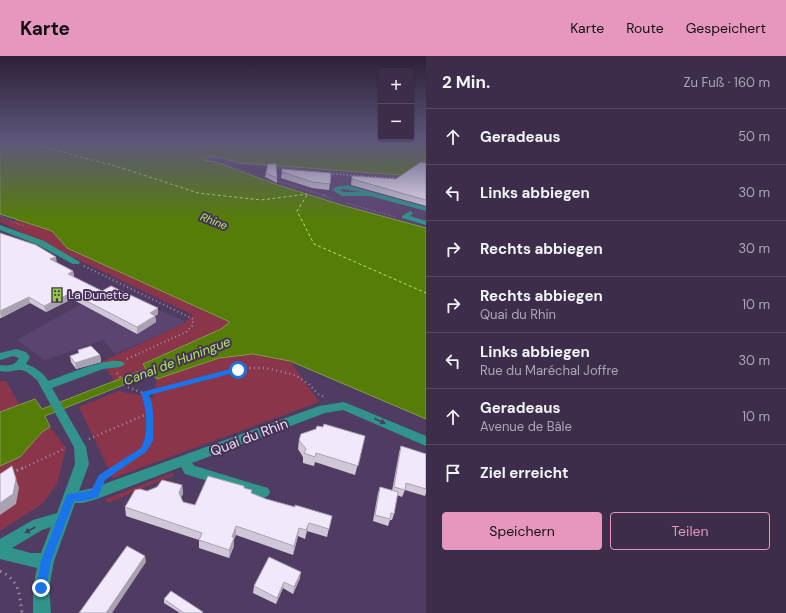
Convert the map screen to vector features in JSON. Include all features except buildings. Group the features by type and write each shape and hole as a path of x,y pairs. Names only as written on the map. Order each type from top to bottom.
{"street":[{"path":"370,194 426,209"},
{"path":"410,213 404,217 426,223"},
{"path":"0,226 41,243 76,262"},
{"path":"0,368 12,369 20,366 24,362 25,357 15,352 2,352"},
{"path":"48,389 101,366 120,364"},
{"path":"20,366 37,374 48,389 80,447 82,464 46,561 41,588 42,613"},
{"name":"Quai du Rhin","path":"71,497 83,497 94,494 184,462 323,409 344,406 426,442"},
{"path":"184,462 190,470 263,492"},
{"path":"0,547 38,525 61,518"},
{"path":"0,552 30,560 46,561"}],"path":[{"path":"233,167 310,193 398,218"},
{"path":"277,167 406,177"},
{"path":"0,216 16,223"},
{"path":"76,262 193,319 195,322 192,329 123,360 117,373 126,386 133,391 145,394 255,367 266,368 295,376 309,384 322,396 330,400"},
{"path":"94,494 102,478 144,450 149,441 149,413 145,394"},
{"path":"89,439 149,413"},
{"path":"6,477 16,470 66,448"},
{"path":"0,571 7,574 18,585 22,613"}],"shaded area":[{"path":"267,167 426,167 426,228 353,208 265,180 264,177"},
{"path":"0,218 13,222 18,219 52,231 67,248 231,322 221,329 144,364 146,369 115,381 101,362 183,324 193,315 0,222"},
{"path":"110,288 184,321 183,324 115,354 103,340 45,360 17,340"},
{"path":"253,354 290,361 319,402 113,478 79,407 118,391 153,398 157,379 219,358"},
{"path":"0,381 6,381 20,405 0,412"},
{"path":"50,427 66,448 57,484 42,504 0,531 0,466 20,457 42,432"},
{"path":"172,473 174,475 108,503 106,499"}],"water":[{"path":"0,167 229,167 278,185 345,206 426,228 426,419 290,361 253,354 219,358 157,379 151,374 45,416 50,427 42,432 20,457 0,466 0,412 35,399 42,409 146,369 143,364 221,329 230,322 67,248 52,231 0,214"},
{"path":"294,167 426,167 426,177"}],"ferry route":[{"path":"118,167 198,193 261,200 307,194"},
{"path":"307,195 297,211 314,244 426,293"}],"railway":[{"path":"319,173 402,179"}],"place":[{"name":"La Dunette","path":"57,295"}],"route":[{"path":"41,588 46,561 61,518 71,497 83,497 94,494 102,478 144,450 149,441 149,413 145,394 238,370"}],"water label":[{"name":"Rhine","path":"214,221"},
{"name":"Canal de Huningue","path":"177,361"}]}
